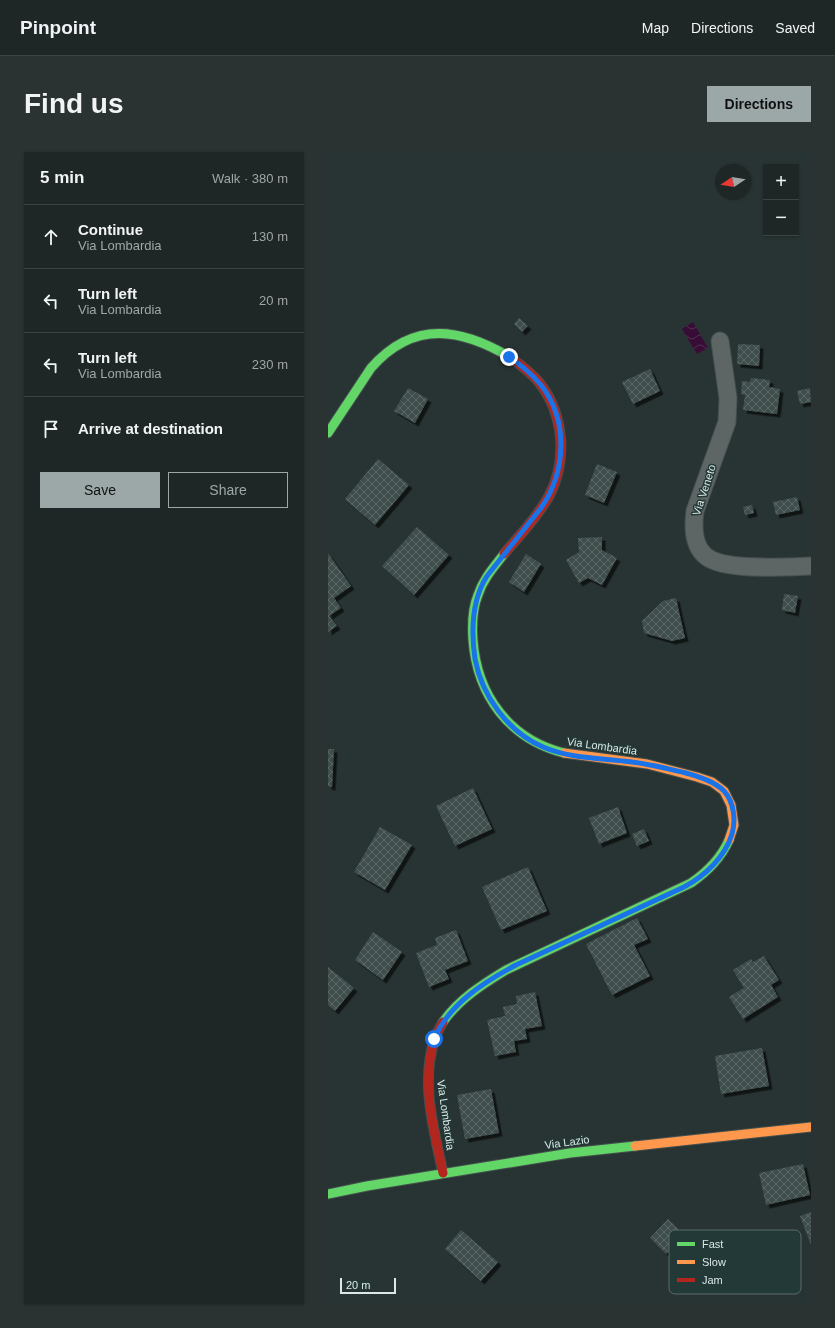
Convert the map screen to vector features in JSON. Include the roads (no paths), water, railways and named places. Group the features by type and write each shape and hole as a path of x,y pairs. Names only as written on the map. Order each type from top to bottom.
{"street":[{"name":"Via Lombardia","path":"328,433 379,358 399,344 419,335 438,332 460,336 494,349 509,357 529,372 546,391 560,425 561,440 559,468 552,490 545,503 480,587 476,599 474,617 474,648 477,666 484,687 498,710 505,718 522,735 532,741 570,755 635,762 710,781 724,791 729,800 733,813 734,828 730,840 725,849 701,877 684,887 516,965 496,976 466,998 444,1021 437,1032 432,1047 428,1073 431,1105 443,1173"},
{"name":"Via Veneto","path":"720,341 728,398 728,414 725,429 696,511 694,525 697,542 706,556 722,563 756,567 811,566"},
{"name":"Via Lazio","path":"328,1194 443,1173 570,1153 811,1127"}],"water":[{"path":"693,322 708,348 697,354 682,329"}]}
